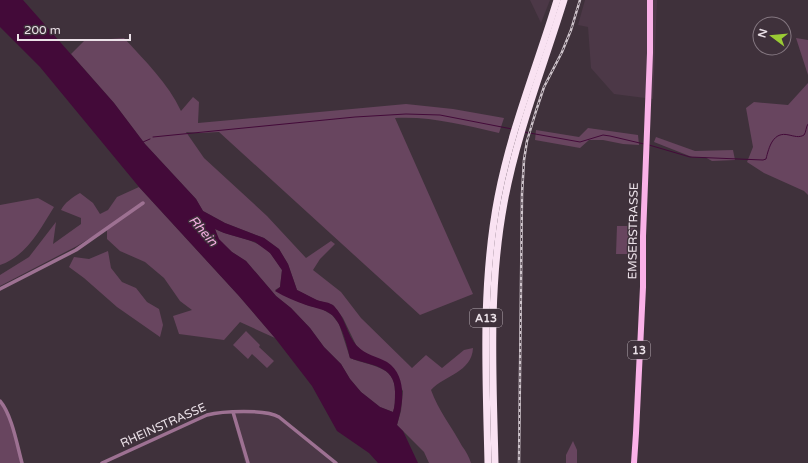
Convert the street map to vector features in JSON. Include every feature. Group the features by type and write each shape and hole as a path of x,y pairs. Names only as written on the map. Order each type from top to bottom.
{"highway":[{"name":"A13","path":"488,463 486,300 492,236 518,130 557,0"},
{"name":"A13","path":"518,130 564,0"},
{"name":"A13","path":"495,463 493,297 499,232 507,172"}],"main road":[{"name":"EMSERSTRASSE","path":"634,463 636,446 642,287 650,0"}],"street":[{"path":"0,289 76,250 143,203"},
{"path":"0,401 3,404 10,421 22,463"},
{"name":"RHEINSTRASSE","path":"102,463 207,415 218,412 266,412 276,415 336,463"},
{"path":"233,412 248,463"}],"shaded area":[{"path":"530,0 550,0 541,23"},
{"path":"585,0 657,0 653,99 614,94 591,68 588,27 578,25"},
{"path":"124,38 163,82 170,91 181,111 193,97 199,102 198,123 406,104 453,109 504,118 499,133 460,124 421,118 395,118 473,294 420,315 219,132 186,132 204,158 267,216 306,258 331,241 335,244 320,259 313,270 341,292 361,318 412,368 426,355 442,368 464,350 473,348 468,363 463,368 431,390 437,405 466,452 471,463 429,463 424,452 397,425 401,411 403,391 387,363 364,353 356,345 343,318 333,305 316,300 297,290 288,264 279,249 264,238 225,223 203,211 196,199 145,144 114,103 71,54 84,41"},
{"path":"796,38 808,40 808,75"},
{"path":"808,83 808,195 804,191 764,173 747,162 753,147 746,108 754,102 788,105"},
{"path":"588,128 638,135 639,145 623,144 603,140 589,140 580,148 535,140 536,130 579,137"},
{"path":"656,137 695,151 733,150 735,160 712,161 705,157 692,157 654,142"},
{"path":"139,187 239,296 275,338 240,322 224,340 179,334 173,316 192,310 180,301 164,278 145,262 120,251 107,239 107,228 77,246 0,286 0,275 29,257 56,222 53,244 81,224 81,218 61,210 72,198 80,193 93,203 100,214 108,210 117,197"},
{"path":"38,198 54,207 32,241 18,255 0,265 0,205"},
{"path":"617,226 634,226 633,254 616,254"},
{"path":"215,229 252,241 271,254 282,270 280,287 275,290 309,306 320,308 332,315 339,324 350,358 381,368 391,377 394,384 395,393 395,405 393,412 380,407 361,392 350,379 341,364 324,347 310,328 291,308 276,296 246,261 232,252 218,239"},
{"path":"108,251 111,268 122,282 136,288 147,302 159,309 163,325 160,337 117,307 69,267 74,257 89,259"},
{"path":"246,331 260,345 259,347 274,361 267,368 252,354 248,359 233,345"},
{"path":"0,402 13,425 21,463 0,463"},
{"path":"231,411 267,411 276,414 338,463 245,463"},
{"path":"573,441 577,450 577,463 566,463 566,455"}],"water":[{"name":"Rhein","path":"0,0 23,0 114,103 145,144 196,199 203,211 225,223 264,238 279,249 288,264 297,290 317,300 334,306 341,315 351,337 357,346 360,349 387,362 394,368 401,383 402,391 401,409 397,425 403,431 418,463 378,463 369,453 337,431 312,386 275,338 239,296 139,187 40,67 0,27","holes":["215,229 255,242 270,253 282,270 280,287 275,291 332,315 339,324 346,341 350,358 374,365 387,372 394,384 395,401 393,412 380,407 361,392 350,379 341,364 324,347 310,328 291,308 276,296 246,261 232,252 219,239"]}],"waterway":[{"path":"153,137 355,117 406,114 440,115 512,129"},
{"path":"649,145 690,157 763,160 766,159 770,145 775,138 784,134 802,136 805,134 808,124"},
{"path":"524,132 580,142 603,135 644,144"},
{"path":"143,142 150,139"}],"railway":[{"path":"519,463 522,194 524,160 527,141 544,87 562,52 571,30 580,0"}]}
